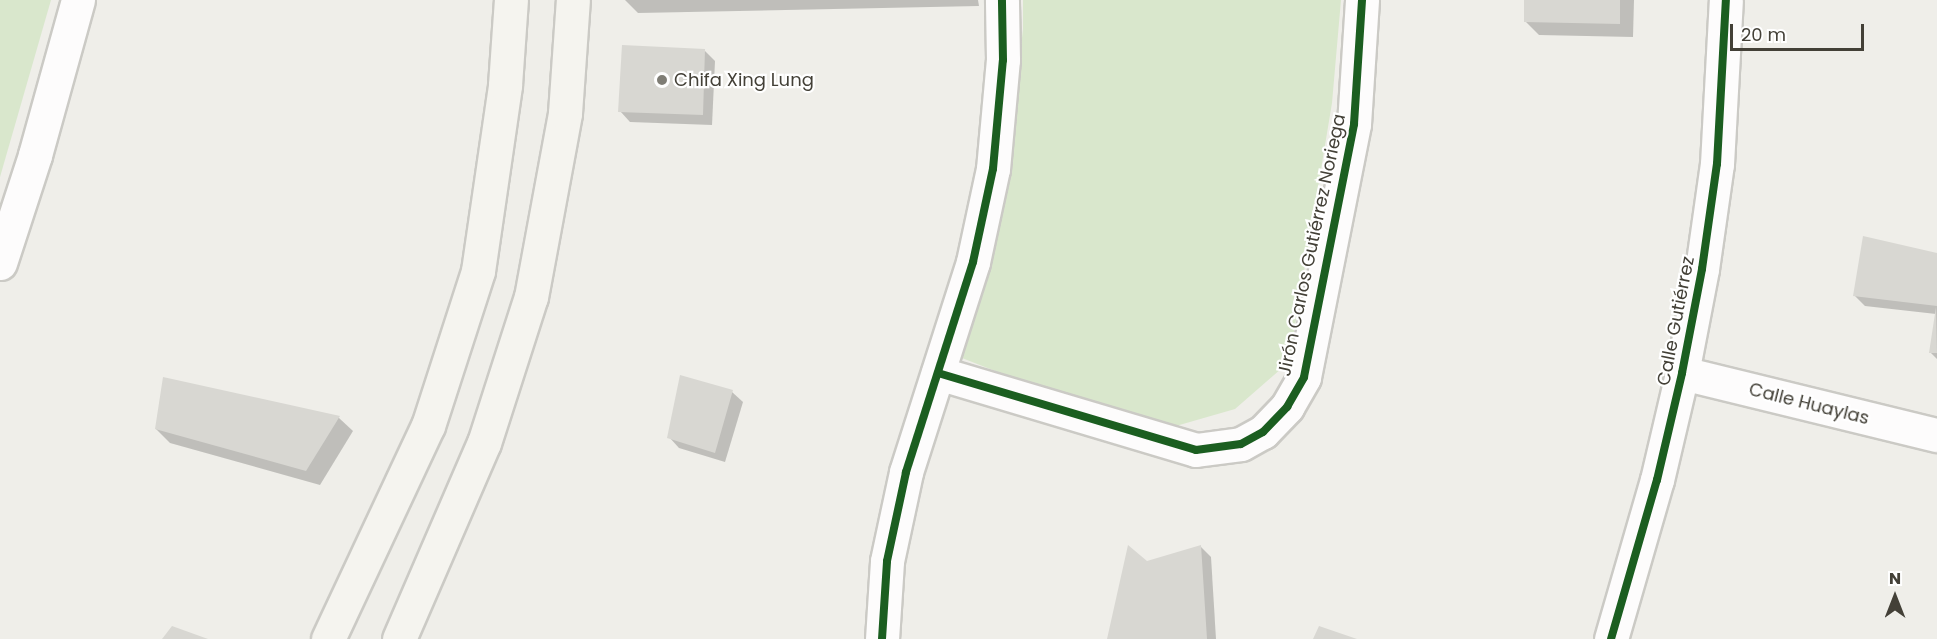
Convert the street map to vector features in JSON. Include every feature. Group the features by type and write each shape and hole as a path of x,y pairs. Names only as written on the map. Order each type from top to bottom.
{"main road":[{"path":"328,639 428,426 478,271 505,85 511,0"},
{"path":"399,639 484,444 531,297 566,113 573,0"}],"street":[{"path":"0,263 35,154 78,0"},
{"path":"882,639 887,561 906,472 973,262 993,169 1003,60 1002,0"},
{"name":"Jirón Carlos Gutiérrez Noriega","path":"938,374 1196,450 1241,444 1263,432 1287,407 1304,377 1354,124 1362,0"},
{"name":"Calle Gutiérrez","path":"1611,639 1654,491 1682,373 1702,269 1717,164 1726,0"},
{"name":"Calle Huaylas","path":"1682,373 1937,435"}],"green space":[{"path":"0,0 51,0 0,177"},
{"path":"1023,0 1341,0 1332,103 1289,362 1235,409 1169,428 1079,404 962,358 1004,194 1023,29"}],"building":[{"path":"1524,0 1620,0 1620,24 1524,22"},
{"name":"Chifa Xing Lung","path":"622,45 705,49 703,115 618,112"},
{"path":"1863,236 1937,253 1937,306 1853,296"},
{"path":"1936,307 1937,353 1929,353"},
{"path":"680,375 733,390 715,453 667,438"},
{"path":"163,377 340,416 306,471 155,429"},
{"path":"1128,545 1147,561 1201,545 1207,639 1107,639"},
{"path":"172,626 208,639 162,639"},
{"path":"1319,626 1357,639 1313,639"}],"cycle path":[{"path":"882,639 887,561 906,472 973,262 993,169 1003,60 1002,0"},
{"path":"938,373 1196,450 1241,444 1263,432 1287,407 1304,377 1354,124 1362,0"},
{"path":"1611,639 1657,480 1682,373 1702,269 1717,164 1726,0"}],"place":[{"name":"Chifa Xing Lung","path":"662,80"}]}
